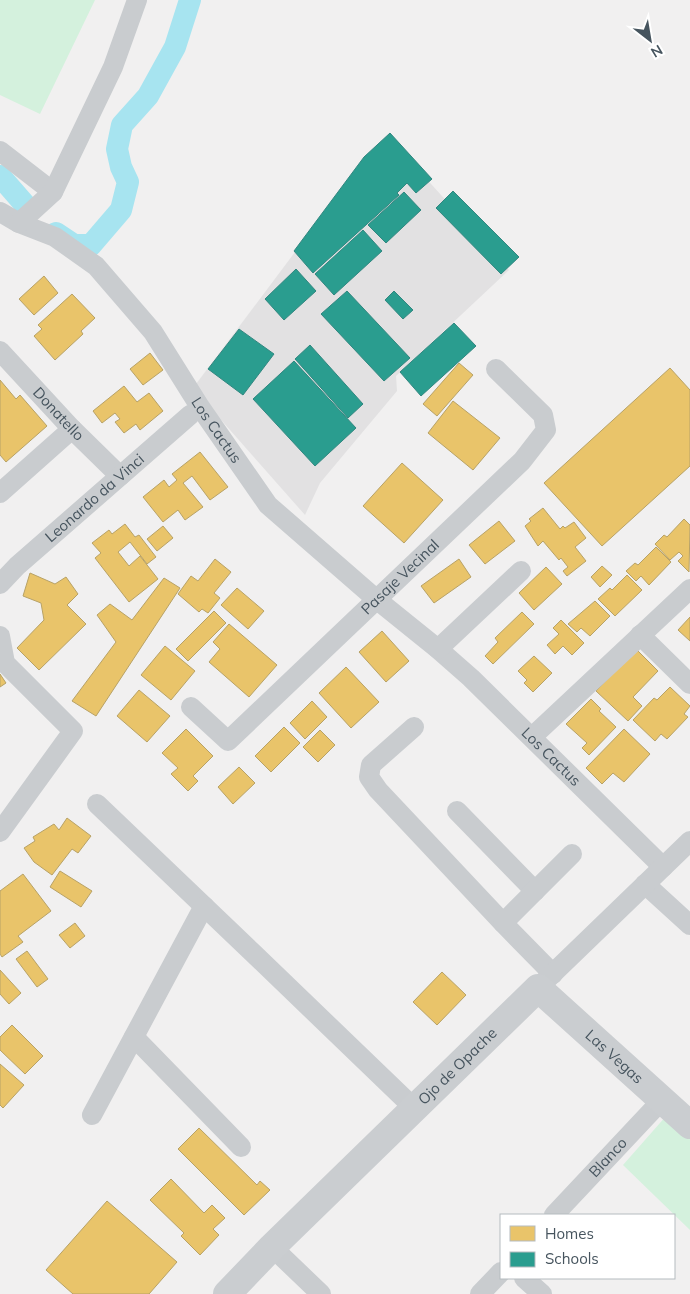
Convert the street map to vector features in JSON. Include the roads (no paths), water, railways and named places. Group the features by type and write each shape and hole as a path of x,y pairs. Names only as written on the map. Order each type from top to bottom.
{"main road":[{"name":"Las Vegas","path":"546,981 662,1100 690,1125"},
{"name":"Ojo de Opache","path":"227,1294 272,1247 546,981"}],"street":[{"path":"19,223 53,192 114,67 136,0"},
{"path":"0,151 53,192"},
{"name":"Los Cactus","path":"0,212 19,223 54,237 96,266 153,332 200,407 268,505 376,599 472,678 663,867"},
{"name":"Donatello","path":"0,351 72,429 120,476"},
{"name":"Pasaje Vecinal","path":"191,707 228,741 522,461 546,430 543,415 496,369"},
{"name":"Leonardo da Vinci","path":"0,584 17,566 190,415"},
{"path":"0,494 72,429"},
{"path":"438,649 521,572"},
{"path":"532,737 690,589"},
{"path":"640,635 690,684"},
{"path":"0,636 5,663 73,731 0,832"},
{"path":"414,727 371,765 370,777 378,790 503,923 546,981"},
{"path":"97,804 414,1108"},
{"path":"457,811 535,891"},
{"name":"Ojo de Opache","path":"546,981 690,841"},
{"path":"503,923 572,854"},
{"path":"646,884 690,925"},
{"path":"92,1115 204,906"},
{"path":"134,1037 241,1147"},
{"name":"Blanco","path":"555,1214 662,1100"},
{"path":"272,1247 321,1294"},
{"path":"480,1294 500,1273"},
{"path":"525,1279 542,1294"}],"waterway":[{"path":"56,233 74,245 91,245 121,210 128,182 121,167 117,149 122,125 148,96 175,47 190,0"},
{"path":"0,176 27,207"}]}
